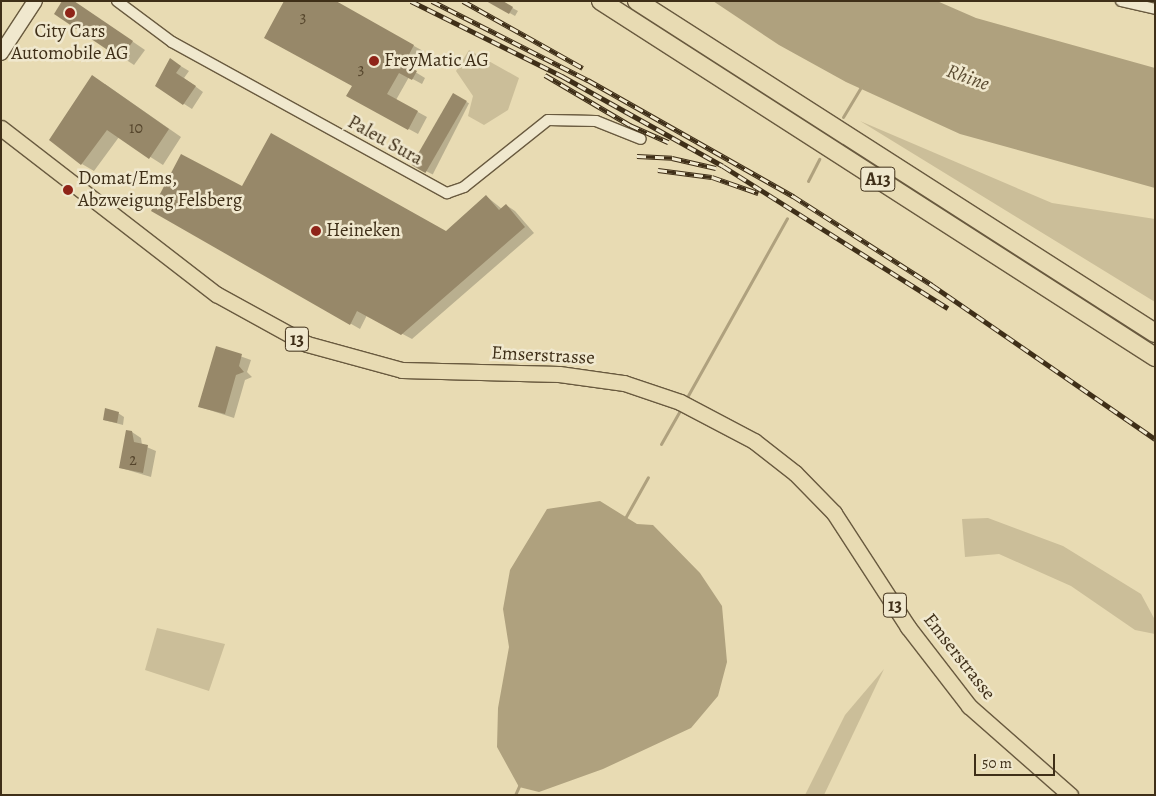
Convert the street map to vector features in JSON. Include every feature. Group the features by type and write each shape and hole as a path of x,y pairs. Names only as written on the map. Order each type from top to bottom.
{"highway":[{"name":"A13","path":"601,1 1155,357"},
{"name":"A13","path":"638,1 1155,333"}],"main road":[{"name":"Emserstrasse","path":"1,128 216,294 308,344 402,370 559,374 655,392 718,419 777,457 816,492 863,552 943,676 994,731 1070,795"}],"street":[{"path":"1,53 35,1"},
{"name":"Paleu Sura","path":"116,1 172,42 447,193 464,187 548,120 596,121 641,139"},
{"path":"1121,1 1155,9"}],"shaded area":[{"path":"469,50 519,78 508,110 484,125 468,116 473,96 456,71"},
{"path":"860,121 1052,203 1155,219 1155,302"},
{"path":"988,518 1063,546 1141,594 1155,620 1155,634 1135,630 1071,586 999,554 965,557 962,519"},
{"path":"157,628 225,644 209,691 145,670"},
{"path":"884,669 824,795 805,795 845,715"}],"water":[{"name":"Rhine","path":"713,1 937,1 976,18 1155,68 1155,188 960,134 846,82 779,45"},
{"path":"600,501 637,524 653,525 700,573 722,606 727,662 718,696 691,728 603,769 539,792 519,787 497,747 498,708 509,647 503,609 510,570 547,509"}],"building":[{"path":"62,1 74,1 133,41 121,59 54,14"},
{"path":"284,1 336,1 414,45 404,64 417,71 412,80 399,73 387,94 418,111 408,130 346,96 352,86 264,38"},
{"path":"486,1 503,1 513,7 509,14"},
{"path":"170,58 181,66 176,73 196,86 183,105 155,86"},
{"path":"92,75 169,129 149,159 107,130 81,165 49,140"},
{"path":"453,93 467,101 425,173 412,165"},
{"name":"Heineken","path":"271,133 446,231 486,195 499,210 506,204 525,227 401,335 357,311 350,325 151,211 181,154 242,186"},
{"path":"216,346 242,354 239,366 244,372 236,375 225,414 198,407"},
{"path":"105,408 119,412 117,423 103,420"},
{"path":"126,430 132,431 134,442 148,445 143,473 119,468"}],"waterway":[{"path":"843,117 862,85"},
{"path":"808,181 819,159"},
{"path":"686,399 787,218"},
{"path":"661,444 682,407"},
{"path":"624,520 648,477"},
{"path":"515,795 520,784"}],"railway":[{"path":"411,1 562,76 723,166 948,308"},
{"path":"432,1 588,80 793,196 932,285 1155,439"},
{"path":"463,1 583,68"},
{"path":"545,75 630,125 668,142"},
{"path":"637,156 672,158 716,168"},
{"path":"658,170 712,177 758,193"}],"place":[{"name":"City Cars Automobile AG","path":"70,13"},
{"name":"FreyMatic AG","path":"374,61"},
{"name":"Domat/Ems, Abzweigung Felsberg","path":"68,190"},
{"name":"Heineken","path":"316,231"}]}
